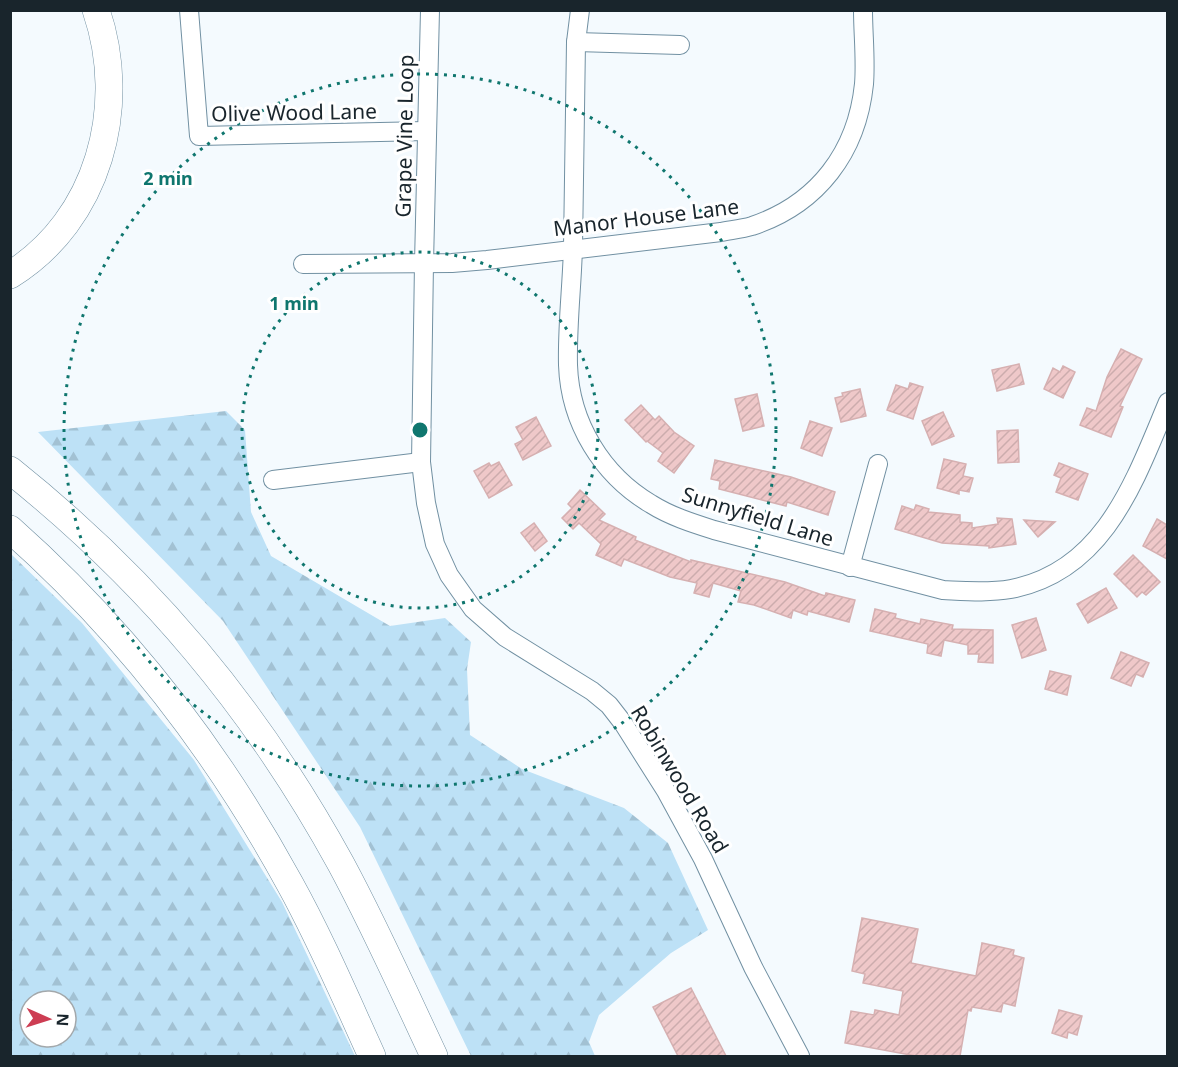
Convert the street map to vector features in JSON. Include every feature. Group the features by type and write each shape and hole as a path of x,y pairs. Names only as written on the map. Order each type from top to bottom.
{"highway":[{"path":"10,275 21,269 60,233 77,209 92,176 108,114 110,79 104,34 96,10"},
{"path":"10,470 51,502 168,616 215,673 262,736 303,799 341,864 434,1056"},
{"path":"10,530 83,599 127,647 217,764 256,823 291,886 371,1056"}],"street":[{"name":"Olive Wood Lane","path":"189,10 199,136 426,131"},
{"name":"Grape Vine Loop","path":"424,263 430,10"},
{"name":"Sunnyfield Lane","path":"580,10 576,42 573,249 568,366 572,396 582,427 598,456 621,483 651,504 683,520 850,567 943,590 977,592 1010,589 1041,581 1072,562 1104,532 1125,500 1167,402"},
{"name":"Manor House Lane","path":"303,264 487,260 721,232 750,226 776,216 802,200 825,180 843,156 854,133 864,82 863,10"},
{"path":"576,42 680,45"},
{"name":"Robinwood Road","path":"424,263 421,462 426,504 435,544 448,575 473,609 505,637 592,691 609,705 623,723 666,791 703,859 753,967 800,1056"},
{"path":"273,480 421,462"},
{"path":"850,567 878,464"}],"green space":[{"path":"226,411 245,430 251,512 271,556 390,626 445,618 471,642 467,669 470,735 522,769 624,808 668,843 708,930 671,953 599,1015 589,1042 595,1056 471,1056 360,827 223,621 38,432"},
{"path":"11,554 82,623 194,760 282,902 355,1056 11,1056"}],"building":[{"path":"1121,349 1142,359 1120,406 1123,407 1111,437 1080,425 1087,408 1096,411 1107,377"},
{"path":"1019,364 1024,384 997,391 992,370"},
{"path":"1063,366 1075,372 1063,398 1044,389 1053,368 1060,372"},
{"path":"910,383 923,387 913,419 887,410 896,385 908,389"},
{"path":"860,389 866,416 841,422 835,398 843,396 842,393"},
{"path":"757,394 764,426 743,431 735,399"},
{"path":"641,405 655,420 659,416 674,432 694,446 674,473 658,461 663,453 646,442 625,420"},
{"path":"943,412 954,436 932,445 922,421"},
{"path":"536,417 551,446 523,460 515,444 523,440 516,427"},
{"path":"810,421 832,428 822,456 801,448"},
{"path":"1018,430 1019,462 998,463 997,431"},
{"path":"944,459 966,464 963,476 973,478 969,492 959,490 959,494 937,488"},
{"path":"715,460 791,477 835,492 828,515 787,502 786,506 719,489 720,481 711,479"},
{"path":"499,462 512,485 489,498 474,471 489,463 491,466"},
{"path":"1059,463 1088,474 1078,500 1056,492 1061,478 1054,475"},
{"path":"580,490 605,514 599,520 636,537 635,540 691,562 691,560 785,582 825,596 826,593 855,600 849,622 808,611 807,615 793,610 791,618 738,602 741,591 713,583 709,597 694,593 697,583 670,577 624,559 621,566 596,555 601,544 579,523 573,529 562,518 572,508 568,504"},
{"path":"916,505 929,509 928,512 960,515 960,522 972,523 972,528 998,524 997,518 1012,519 1016,544 989,548 989,546 942,543 895,529 902,506 914,510"},
{"path":"1157,519 1167,525 1167,559 1143,546"},
{"path":"1024,520 1055,522 1038,537"},
{"path":"534,523 547,541 535,551 521,533"},
{"path":"1133,555 1160,582 1146,595 1142,592 1137,597 1114,574"},
{"path":"1106,588 1117,608 1088,623 1077,604"},
{"path":"875,609 896,614 895,618 920,624 921,619 953,625 952,629 993,630 993,663 978,662 979,654 968,654 968,645 944,640 941,656 927,653 928,644 870,631"},
{"path":"1036,618 1046,650 1022,658 1012,625"},
{"path":"1121,652 1149,663 1143,677 1136,674 1131,686 1111,678"},
{"path":"1050,671 1071,676 1067,695 1045,689"},
{"path":"862,918 918,929 911,963 976,976 982,943 1014,950 1013,955 1024,958 1015,1006 1003,1003 1001,1012 972,1007 971,1011 968,1010 960,1056 916,1056 845,1043 851,1011 874,1015 875,1010 899,1015 903,991 863,983 865,974 852,971"},
{"path":"691,988 726,1056 678,1056 653,1007"},
{"path":"1059,1010 1082,1016 1077,1035 1068,1032 1067,1038 1052,1033"}]}
